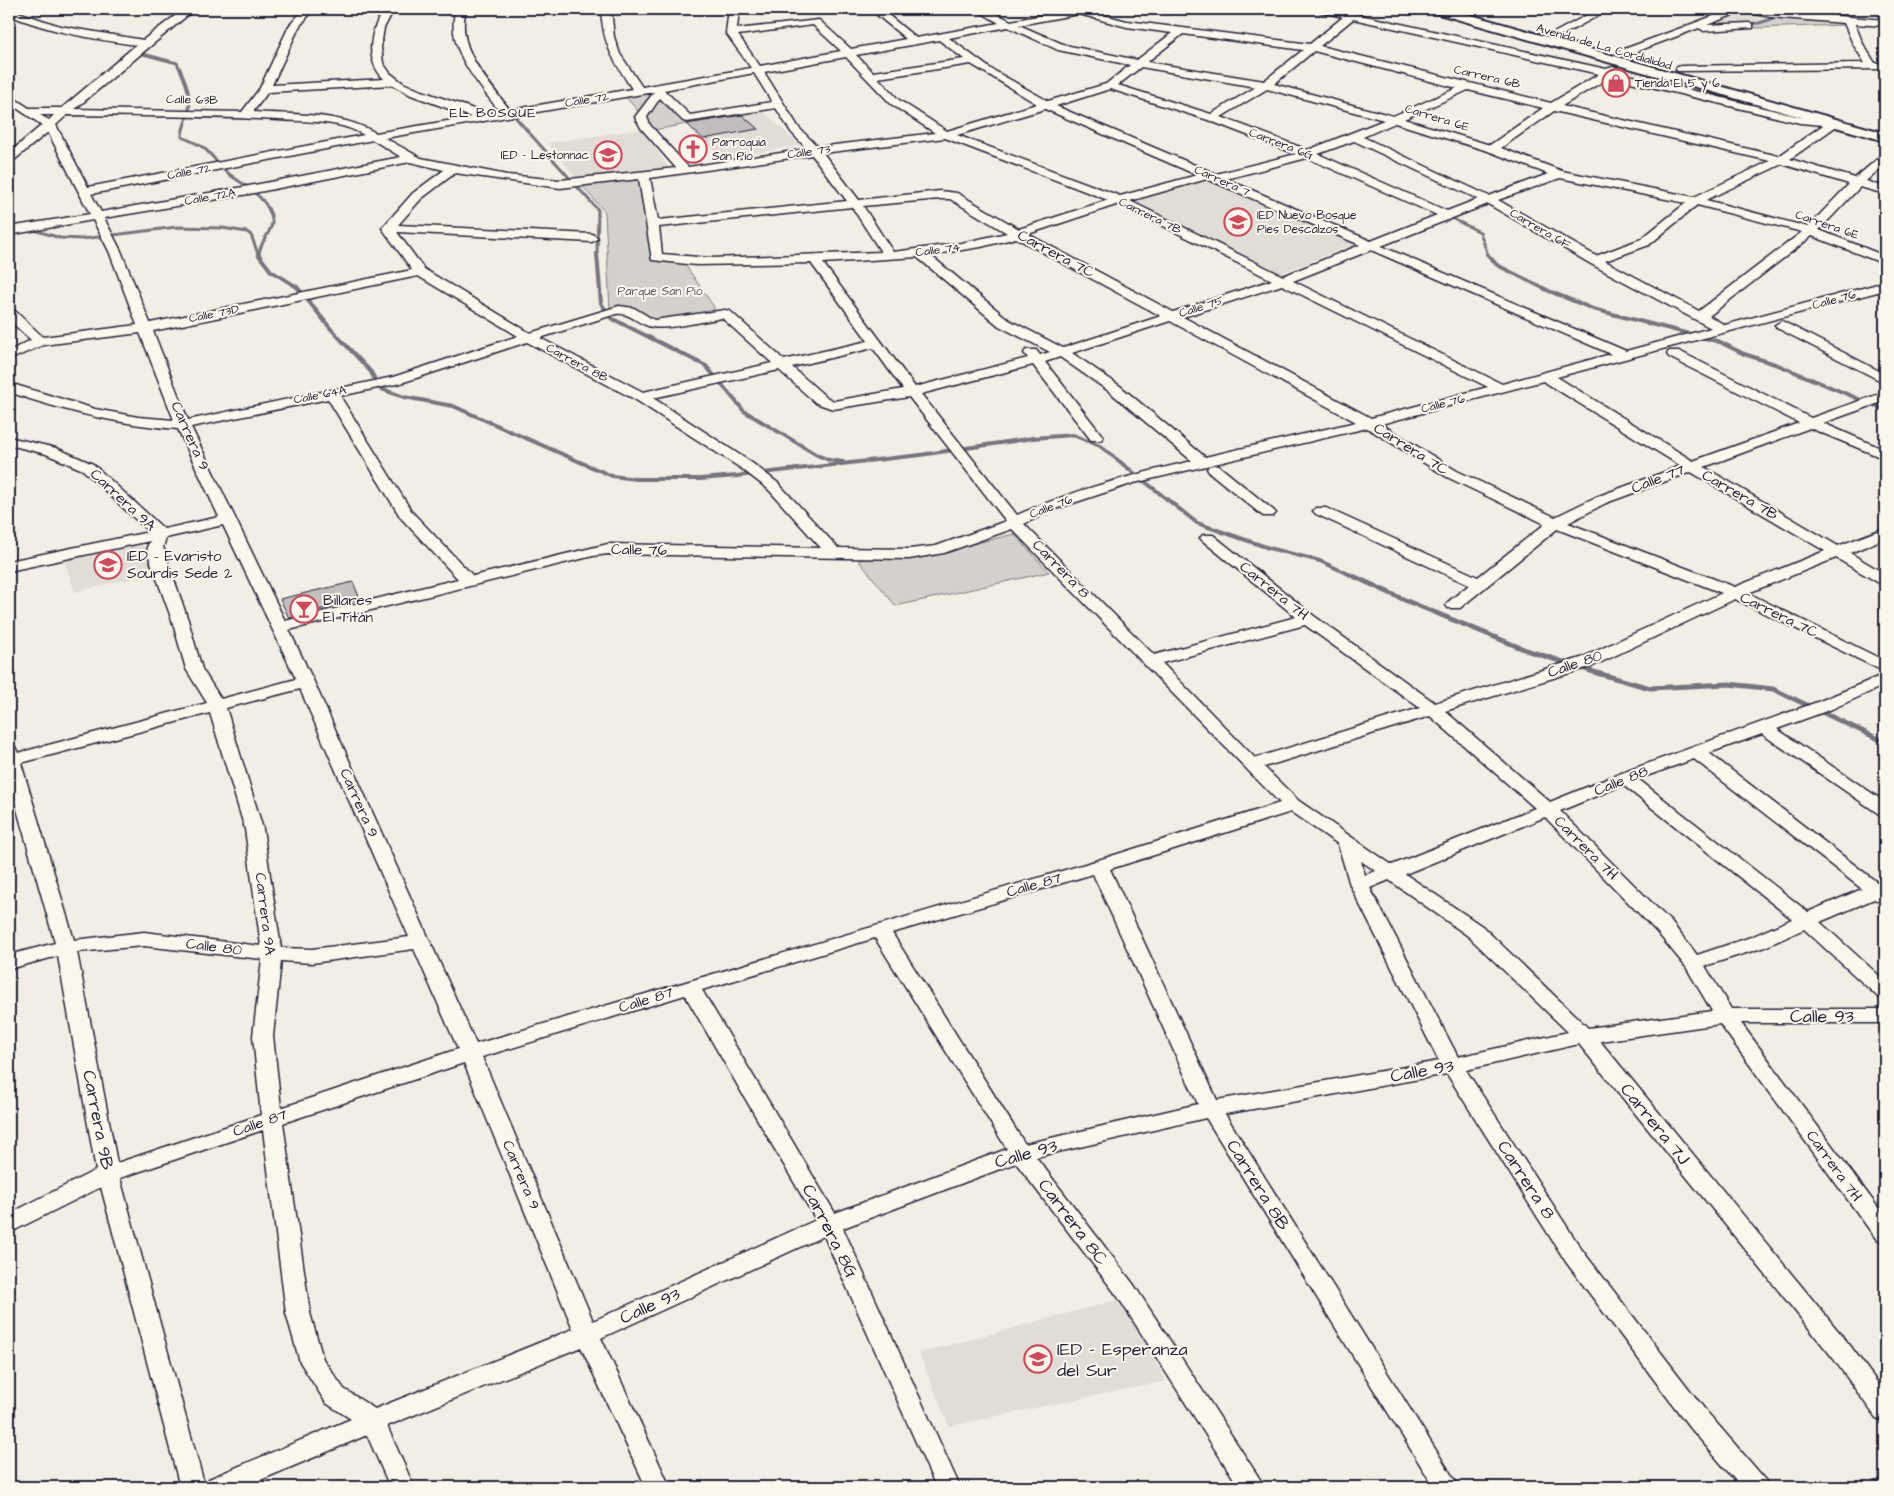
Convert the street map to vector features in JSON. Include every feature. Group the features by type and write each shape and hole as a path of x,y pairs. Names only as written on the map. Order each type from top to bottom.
{"main road":[{"name":"Avenida de La Cordialidad","path":"1437,9 1625,58 1681,69 1885,128"},
{"name":"Avenida de La Cordialidad","path":"1466,9 1557,34 1625,58 1885,137"}],"street":[{"path":"11,14 36,9"},
{"path":"9,159 145,42 190,9"},
{"path":"245,115 265,89 294,26 309,9"},
{"path":"461,9 457,29 471,66 507,113"},
{"path":"606,9 609,37 615,54 639,91"},
{"path":"734,9 731,33 757,69 795,130 815,150 855,203 888,254"},
{"path":"875,9 913,40"},
{"name":"Carrera 6E","path":"980,9 1041,40 1062,48 1140,64 1266,85 1396,120 1492,149 1559,174 1696,201 1811,232 1885,260"},
{"name":"Calle 72","path":"83,192 480,117 639,91 658,90 757,69 1091,9"},
{"path":"1321,9 1608,73 1800,120 1834,123"},
{"path":"1557,34 1605,9"},
{"path":"1492,149 1552,107 1608,73 1625,58 1687,28 1740,9"},
{"path":"1746,9 1770,14 1885,23"},
{"path":"388,11 380,24 375,57 391,82"},
{"name":"Carrera 6B","path":"1078,12 1127,24 1179,32 1314,48 1467,87 1781,160 1885,190"},
{"path":"11,14 48,26 89,35 145,42"},
{"path":"1212,118 1266,85 1314,48 1352,15"},
{"path":"1848,20 1858,44 1871,65"},
{"name":"Carrera 7B","path":"731,33 815,22 848,52 895,102 946,135 1119,200 1502,388"},
{"path":"1687,28 1749,26"},
{"name":"Calle 73","path":"414,159 453,169 560,184 685,171 815,150 946,135 1110,86 1179,32"},
{"name":"Carrera 7","path":"940,36 973,61 1048,106 1624,355"},
{"path":"870,76 973,61"},
{"path":"1681,69 1885,66"},
{"path":"265,89 391,82 462,108 480,117"},
{"name":"Carrera 6G","path":"1110,86 1212,118 1308,154 1446,216"},
{"name":"Calle 74","path":"653,224 654,256 657,258 690,261 815,260 920,253 962,247 1018,234 1119,200 1308,154 1354,138 1467,87"},
{"path":"685,171 645,126 641,117 658,90 687,119 779,104"},
{"path":"9,98 26,111 50,125"},
{"name":"Calle 63B","path":"26,111 245,115 335,121 376,136"},
{"path":"1595,262 1644,242 1662,230 1696,201 1781,160 1834,123"},
{"name":"Carrera 9","path":"50,125 107,236 146,328 183,425 306,682 470,1053 587,1334 658,1487"},
{"path":"376,136 414,159"},
{"name":"Carrera 6F","path":"1354,138 1489,200 1595,262 1723,329"},
{"path":"1701,316 1811,232 1857,183 1885,158"},
{"name":"Calle 72A","path":"16,232 414,159"},
{"path":"388,228 417,196 453,169"},
{"name":"Calle 75","path":"782,365 821,400 833,405 912,392 1038,360 1282,281 1446,216 1559,174"},
{"path":"644,176 653,224 855,203"},
{"name":"Carrera 7C","path":"855,203 940,195 953,196 1018,234 1374,426 1452,474 1555,523 1735,593 1885,667"},
{"path":"388,228 592,238"},
{"name":"Carrera 8B","path":"388,228 420,272 528,337 641,397 747,466 773,486 835,554"},
{"path":"920,253 1004,323 1038,360 1096,437"},
{"name":"Carrera 8","path":"815,260 912,392 963,456 1011,525 1293,805 1390,872"},
{"name":"Calle 73D","path":"9,356 40,341 146,328 420,272"},
{"name":"Calle 76","path":"1374,426 1502,388 1551,380 1624,355 1885,286"},
{"name":"Calle 76","path":"281,627 593,550 909,554 939,550 1011,525 1059,515 1133,485 1551,380 1674,354 1885,298"},
{"name":"Calle 64A","path":"9,387 119,419 153,424 183,425 396,380 606,313 627,310 647,323 654,324 725,314 782,365"},
{"path":"9,313 40,341"},
{"path":"1004,323 1061,352 1115,390 1268,513"},
{"path":"1782,325 1885,379"},
{"path":"641,397 877,343"},
{"path":"1674,354 1810,423 1885,455"},
{"name":"Carrera 7B","path":"1551,380 1690,466 1885,580"},
{"path":"331,393 406,515 469,581"},
{"name":"Calle 77","path":"1454,605 1555,523 1601,500 1885,396"},
{"name":"Carrera 9A","path":"9,441 51,450 88,467 160,534 155,547 157,557 180,620 194,669 217,706 254,829 272,954 263,1036 298,1313 312,1362 335,1396 373,1421"},
{"path":"1321,511 1480,584"},
{"path":"9,566 160,534 178,532 229,519"},
{"name":"Calle 80","path":"1252,765 1587,662 1735,593 1885,533"},
{"name":"Carrera 7H","path":"1208,538 1308,619 1432,709 1549,810 1664,927 1693,963 1725,1016 1885,1234"},
{"path":"1150,661 1308,619"},
{"name":"Calle 88","path":"1359,885 1625,778 1826,705 1885,679"},
{"path":"10,758 306,682"},
{"path":"1763,727 1885,810"},
{"path":"1696,752 1882,892"},
{"name":"Carrera 9B","path":"10,758 66,947 108,1174 192,1487"},
{"path":"1625,778 1806,920 1885,992"},
{"name":"Calle 87","path":"9,1224 108,1174 470,1053 690,986 1099,866 1293,805"},
{"name":"Carrera 8","path":"1346,842 1359,885 1452,1066 1574,1256 1697,1418 1756,1487"},
{"name":"Carrera 8B","path":"1099,866 1211,1109 1447,1487"},
{"name":"Carrera 7J","path":"1390,872 1475,931 1584,1036 1841,1351 1885,1411"},
{"path":"1693,963 1758,942 1806,920 1882,892"},
{"name":"Carrera 8C","path":"880,930 1020,1153 1126,1292 1252,1487"},
{"name":"Calle 80","path":"9,962 66,947 144,939 272,954 312,956 420,942"},
{"name":"Carrera 8G","path":"690,986 830,1224 948,1487"},
{"name":"Calle 93","path":"218,1487 373,1421 587,1334 830,1224 1020,1153 1211,1109 1452,1066 1584,1036 1725,1016 1885,1016"},
{"path":"373,1421 402,1487"}],"shaded area":[{"path":"1745,10 1768,17 1755,22 1728,24 1718,21"},
{"path":"761,110 800,145 723,159 703,139 757,129 741,114"},
{"name":"IED - Lestonnac","path":"642,129 668,167 576,178 547,143"},
{"name":"IED Nuevo Bosque Pies Descalzos","path":"1204,180 1355,244 1279,274 1128,200"},
{"name":"IED - Evaristo Sourdis Sede 2","path":"141,539 154,573 75,592 63,557"},
{"name":"IED - Esperanza del Sur","path":"1121,1299 1166,1381 949,1426 919,1353"}],"green space":[{"path":"1778,17 1843,21 1845,25 1756,28 1751,24 1761,23"},
{"path":"655,91 687,124 654,130 625,96"},
{"name":"Parque San Pio","path":"639,179 650,225 651,260 684,263 714,307 714,312 658,321 618,308 610,309 605,212 582,186"},
{"path":"1014,534 1049,572 896,606 858,560 940,552"}],"building":[{"path":"742,115 758,129 703,139 687,124"},
{"name":"Billares El Titán","path":"353,582 360,599 289,618 280,599"}],"waterway":[{"path":"1746,24 1759,23 1781,16"},
{"path":"143,54 177,63 180,69 187,87 189,101 182,137 204,148 224,170 260,197 270,212 272,224 261,245 259,255"},
{"path":"524,110 516,118 598,210 597,254"},
{"path":"1447,216 1480,232 1488,255"},
{"path":"9,224 23,227"},
{"path":"31,229 60,238 82,239 177,227 222,228 247,232 251,235 258,254 271,271 297,287 331,329 371,372 379,388 404,397 453,406 612,476 636,479 700,479 737,476 920,455 1033,438 1073,435 1100,446 1197,523 1269,548 1320,561 1353,576"},
{"path":"597,254 601,303 611,318 706,366 744,411 817,455 829,460 843,462"},
{"path":"1487,254 1497,265 1549,291 1593,309 1720,342 1744,354 1778,365 1885,410"},
{"path":"1351,575 1407,601 1526,650 1597,673 1650,688 1729,684 1773,689 1885,742"}],"place":[{"name":"Tienda El 5 y 6","path":"1616,83"},
{"name":"Parroquia San Pio","path":"693,149"},
{"name":"IED - Lestonnac","path":"608,155"},
{"name":"IED Nuevo Bosque Pies Descalzos","path":"1238,222"},
{"name":"IED - Evaristo Sourdis Sede 2","path":"108,565"},
{"name":"Billares El Titán","path":"304,609"},
{"name":"IED - Esperanza del Sur","path":"1038,1359"}],"district":[{"name":"EL BOSQUE","path":"493,113"}]}
